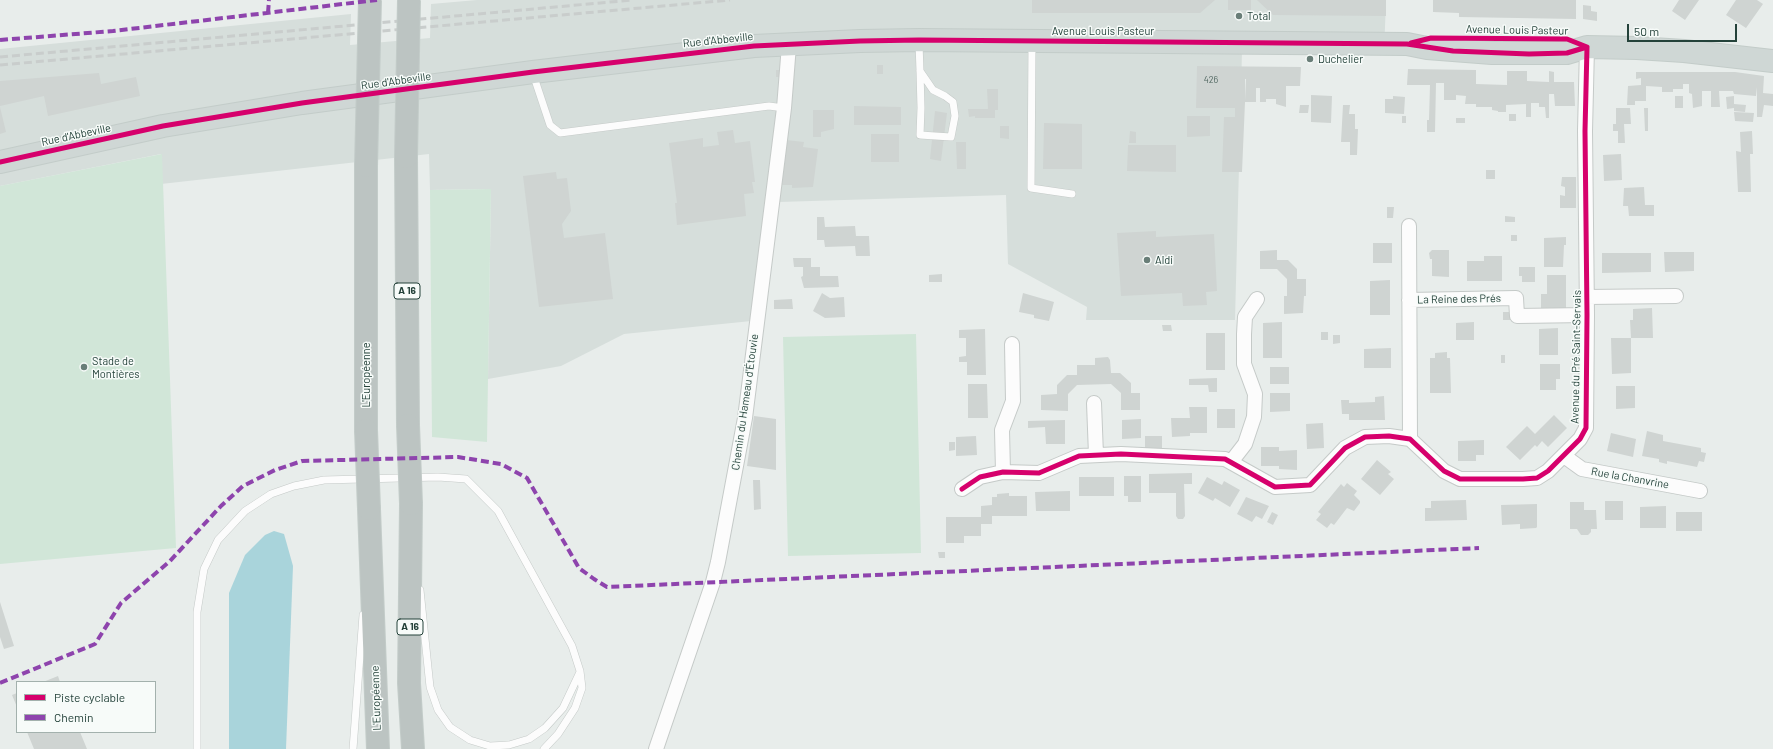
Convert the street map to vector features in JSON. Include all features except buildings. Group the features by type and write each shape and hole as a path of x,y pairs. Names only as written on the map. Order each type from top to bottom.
{"highway":[{"name":"L'Européenne","path":"370,0 366,166 366,430 378,749"},
{"name":"A 16","path":"409,0 406,157 408,425 411,504 409,684 413,749"}],"main road":[{"name":"Avenue Louis Pasteur","path":"794,45 919,40 1407,44 1431,38 1567,39 1587,47 1684,51 1773,61"},
{"name":"Rue d'Abbeville","path":"0,162 163,126 228,115 532,72 712,50 794,45"}],"street":[{"name":"Chemin du Hameau d'Étouvie","path":"656,749 711,590 718,562 745,418 784,108 794,45"},
{"name":"Avenue du Pré Saint-Servais","path":"1410,439 1444,471 1460,479 1537,478 1548,471 1564,456 1580,439 1586,428 1588,315 1585,130 1587,47"},
{"name":"La Reine des Prés","path":"1409,226 1410,439"},
{"path":"1587,297 1676,296"},
{"name":"La Reine des Prés","path":"1409,300 1516,298 1517,316 1588,315"},
{"path":"1231,462 1245,444 1254,417 1255,394 1244,364 1244,334 1245,317 1257,299"},
{"path":"1002,472 1002,430 1014,401 1012,344"},
{"path":"1094,403 1096,455"},
{"path":"962,489 980,477 1002,472 1039,473 1079,456 1096,455 1226,459 1275,487 1310,485 1345,448 1365,437 1389,436 1410,439"},
{"name":"Rue la Chanvrine","path":"1564,456 1582,469 1700,491"}],"lane":[{"path":"919,40 920,135 951,137 955,116 953,102 933,90 920,71"},
{"path":"1032,41 1031,188 1072,194"},
{"path":"532,72 550,125 560,133 769,106 784,108"},
{"path":"197,749 197,612 204,569 218,540 245,511 271,494 294,486 324,480 438,477 466,479 498,511 572,646 580,671 582,688 575,708 558,734 544,749"},
{"path":"411,504 418,575"},
{"path":"364,594 368,509"},
{"path":"419,583 430,687 438,710 450,728 470,740 490,746 509,744 528,739 545,728 563,708 580,671"},
{"path":"353,749 363,610"}],"shaded area":[{"path":"477,0 1386,0 1384,54 1242,51 1235,320 1086,320 1087,307 1008,264 1006,195 779,202 761,320 624,334 561,366 488,379 491,189 430,190 429,154 161,184 161,154 0,186 0,49 351,14 350,45 430,38 431,4"}],"green space":[{"name":"Stade de Montières","path":"162,154 176,548 0,564 0,186"},
{"path":"491,189 487,442 432,437 430,190"},
{"path":"916,334 921,553 788,556 783,337"}],"water":[{"path":"274,531 284,534 293,566 286,749 229,749 229,593 245,555 265,535"}],"railway":[{"path":"0,57 633,0"},
{"path":"0,65 730,0"}],"marked path":[{"path":"268,13 269,0"},
{"path":"0,40 113,31 377,0"},
{"path":"0,683 95,644 121,603 170,561 221,506 243,486 275,470 302,461 458,457 501,464 527,478 579,568 607,587 1479,548"}],"cycle path":[{"path":"1411,43 1431,38 1567,39 1587,47"},
{"path":"0,162 163,126 302,103 533,72 754,46 919,40 1407,44 1453,51 1529,54 1567,53 1587,47"},
{"path":"962,489 980,477 1003,472 1039,473 1079,456 1121,454 1225,459 1275,487 1310,485 1345,448 1365,437 1389,436 1410,439 1444,471 1460,479 1537,478 1548,471 1580,439 1586,428 1587,315 1585,131 1587,47"}],"place":[{"name":"Total","path":"1239,16"},
{"name":"Duchelier","path":"1310,59"},
{"name":"Aldi","path":"1147,260"},
{"name":"Stade de Montières","path":"84,367"}]}
